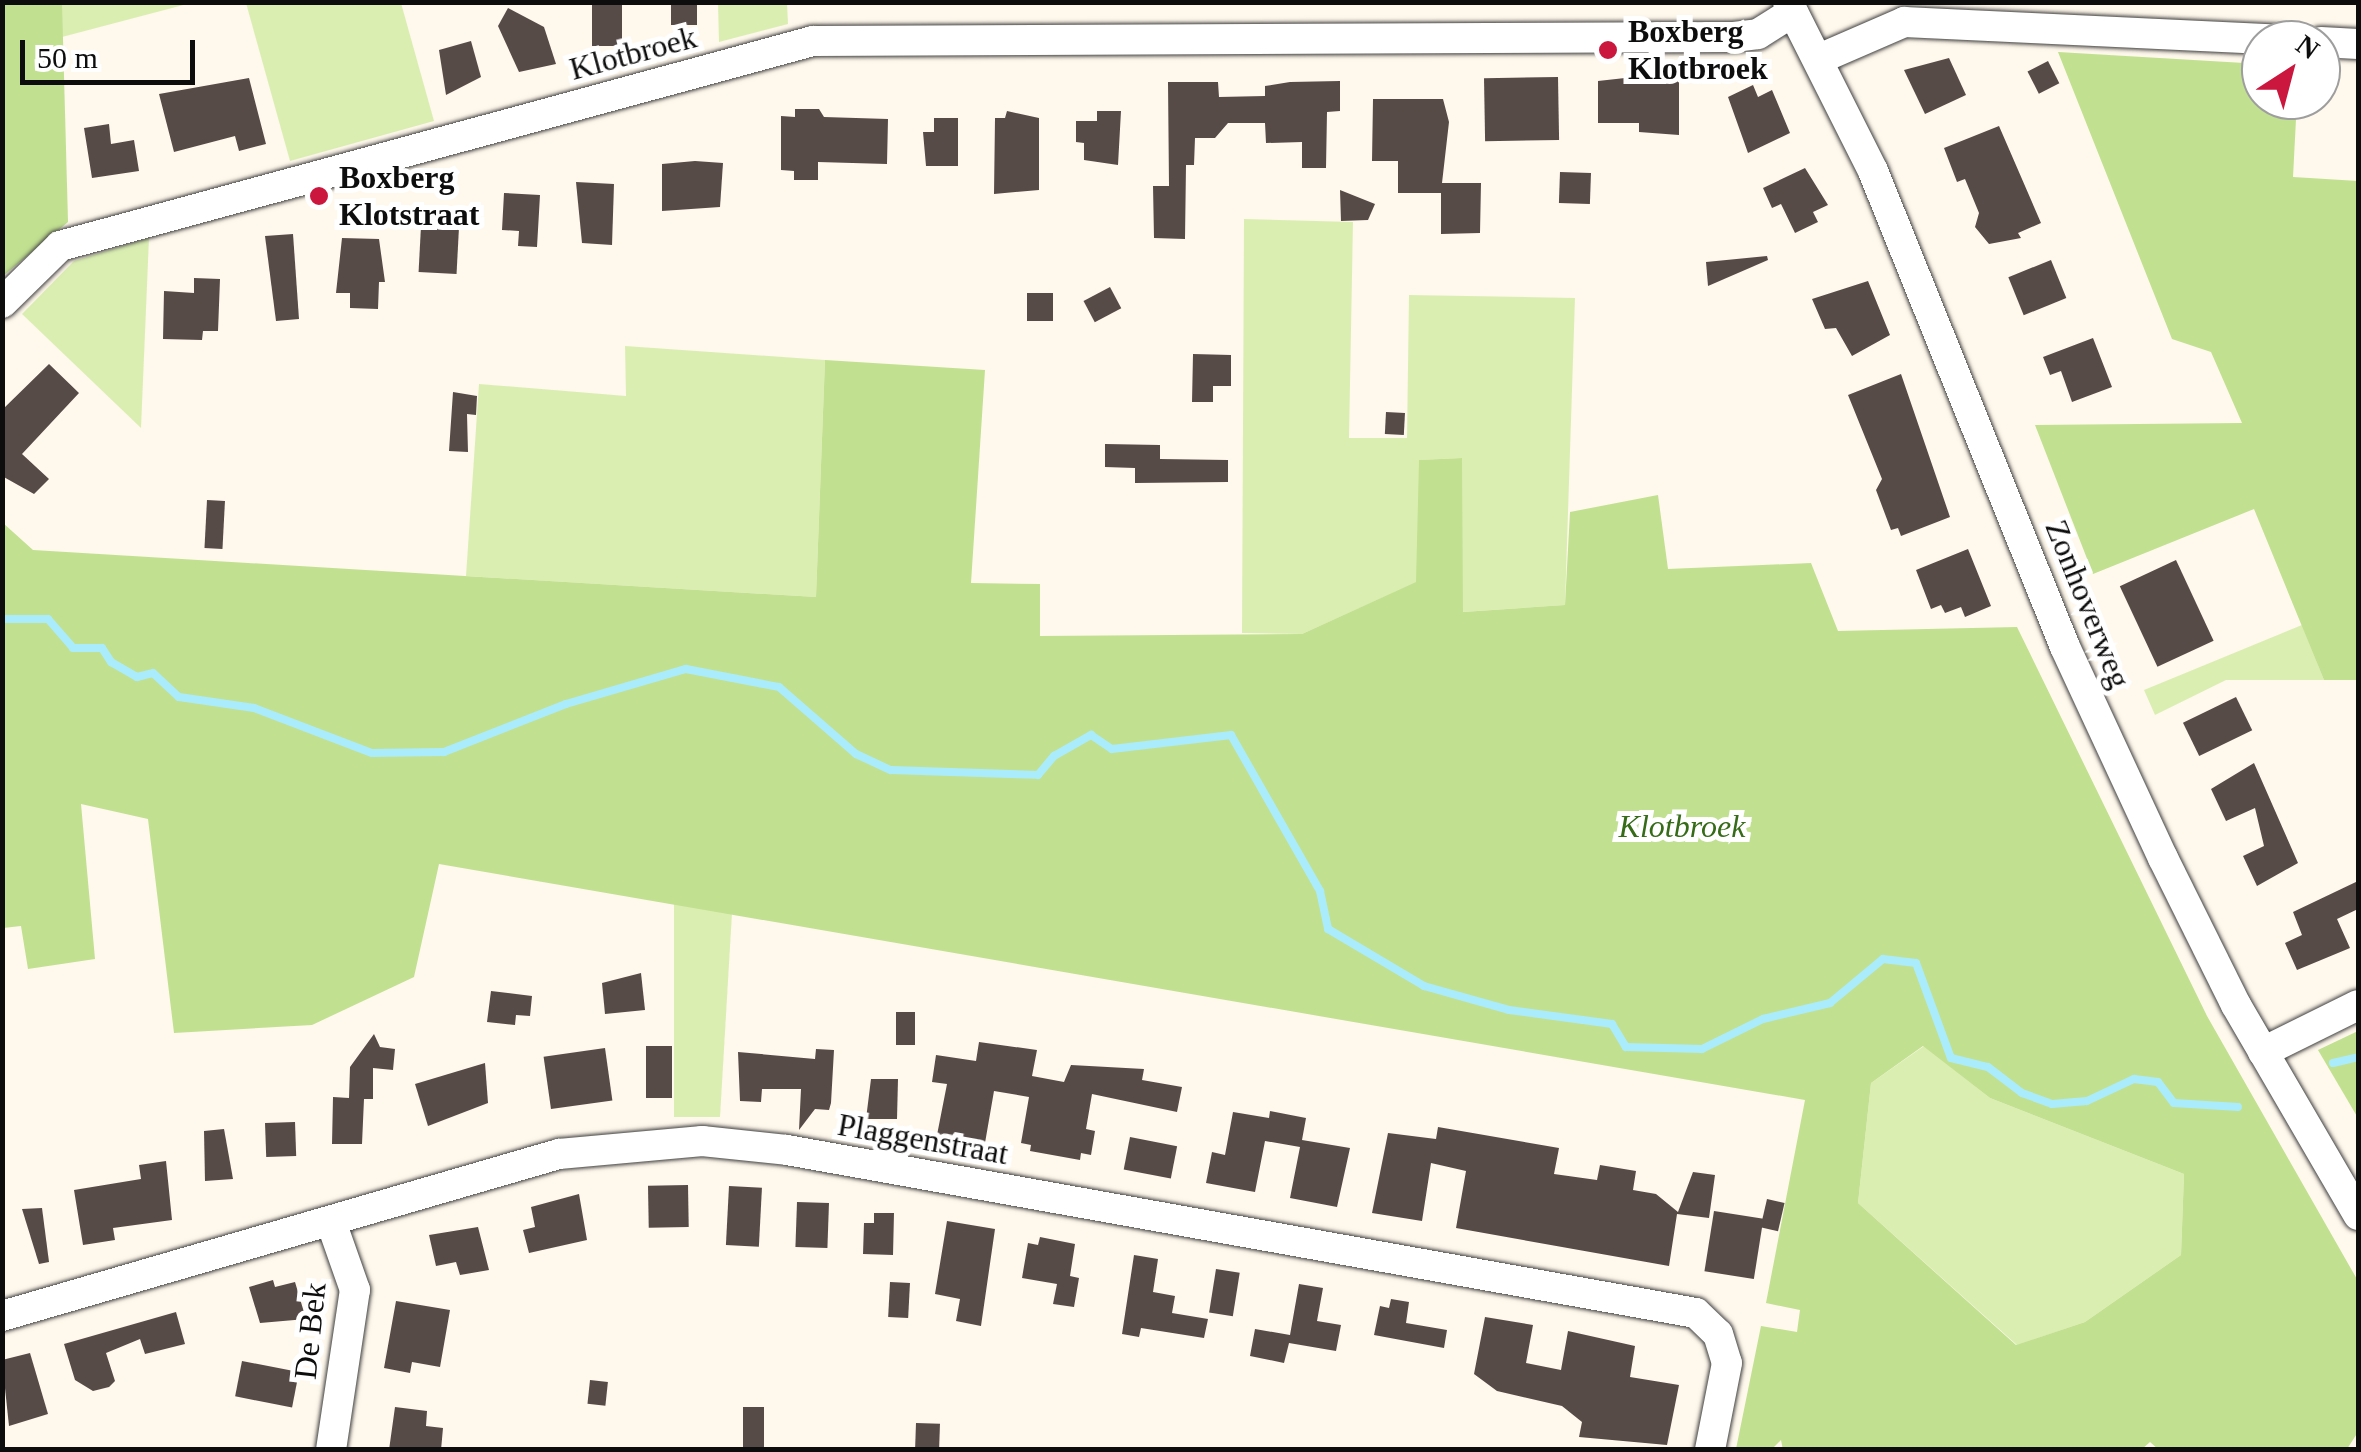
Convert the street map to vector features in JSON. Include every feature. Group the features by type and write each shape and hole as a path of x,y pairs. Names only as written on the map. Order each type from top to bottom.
{"street":[{"name":"Zonhoverweg","path":"1791,7 1819,59 1958,370 2065,647 2263,1052 2358,1215"},
{"name":"Klotbroek","path":"2,303 60,246 812,41 1734,37 1758,34 1791,7"},
{"path":"1819,59 1904,22 2241,38"},
{"path":"2263,1052 2358,1006"},
{"name":"Plaggenstraat","path":"2,1316 559,1154 702,1141 787,1150 1696,1314 1718,1334 1727,1364 1710,1450"},
{"name":"De Bek","path":"331,1222 356,1290 331,1450"}],"green space":[{"path":"3,2 62,3 68,222 3,276"},
{"path":"62,2 191,3 62,37"},
{"path":"246,3 401,3 434,121 290,161"},
{"path":"718,3 787,3 788,24 719,42"},
{"path":"2058,52 2241,63 2241,120 2296,120 2293,177 2358,181 2358,680 2324,680 2254,509 2093,574 2035,425 2242,423 2211,352 2172,339"},
{"path":"1244,219 1353,222 1349,438 1407,438 1409,295 1575,298 1565,605 1462,612 1462,458 1420,460 1417,582 1302,634 1242,633"},
{"path":"149,238 141,428 22,314 74,261"},
{"path":"625,346 825,360 816,597 466,576 479,384 626,396"},
{"name":"Klotbroek","path":"825,360 985,370 971,583 1040,584 1040,636 1302,634 1416,582 1419,460 1462,458 1463,612 1565,605 1570,512 1658,495 1668,569 1811,563 1838,631 2017,627 2207,1016 2358,1281 2358,1432 2347,1449 2159,1450 2150,1442 2141,1450 1783,1450 1781,1440 1772,1449 1736,1449 1761,1326 1797,1332 1800,1310 1766,1303 1805,1100 439,864 414,977 312,1025 174,1033 148,819 81,804 95,959 28,969 21,926 3,928 3,523 33,550 816,597","holes":["1923,1046 1990,1098 2184,1174 2181,1255 2085,1322 2016,1345 1858,1203 1871,1083"]},
{"path":"2302,625 2324,680 2226,680 2155,715 2144,690"},
{"path":"674,903 732,913 720,1117 674,1117"},
{"path":"2358,1031 2358,1118 2318,1050"},
{"path":"1924,1046 1990,1098 2184,1174 2181,1255 2085,1322 2017,1345 1858,1203 1871,1083"}],"building":[{"path":"592,2 622,2 622,46 592,46"},
{"path":"671,2 697,2 697,25 671,25"},
{"path":"508,8 544,27 556,64 519,72 498,26"},
{"path":"471,41 481,77 446,95 439,50"},
{"path":"1949,58 1966,95 1925,114 1904,70"},
{"path":"2048,61 2059,83 2039,94 2028,71"},
{"path":"1558,77 1559,140 1485,141 1484,78"},
{"path":"249,78 266,144 239,151 235,136 174,152 159,94"},
{"path":"1679,78 1679,135 1639,132 1639,123 1598,123 1598,81"},
{"path":"1340,81 1340,111 1327,112 1326,168 1302,168 1302,142 1266,143 1265,123 1228,123 1215,138 1195,138 1194,165 1186,165 1185,239 1154,238 1153,186 1169,186 1168,82 1218,82 1219,97 1265,96 1265,86 1290,82"},
{"path":"1753,85 1758,97 1772,90 1790,133 1748,153 1728,97"},
{"path":"1373,99 1443,99 1449,122 1442,183 1481,183 1480,233 1441,234 1441,193 1398,193 1398,161 1372,161"},
{"path":"795,109 819,109 824,117 888,119 887,164 818,162 818,180 794,180 794,171 781,170 781,116 795,117"},
{"path":"1007,111 1039,118 1039,190 994,194 995,118 1005,118"},
{"path":"1097,111 1121,111 1118,165 1084,160 1084,143 1076,142 1076,121 1097,121"},
{"path":"934,118 958,118 958,166 926,166 923,132 934,132"},
{"path":"109,124 111,144 134,140 139,171 92,178 84,128"},
{"path":"1999,126 2041,223 2018,233 2021,238 1989,244 1975,227 1979,213 1965,179 1957,182 1944,148"},
{"path":"723,163 720,207 662,211 662,164"},
{"path":"1805,168 1828,205 1813,212 1818,222 1795,233 1781,204 1772,208 1763,188"},
{"path":"1560,172 1591,173 1590,204 1559,203"},
{"path":"576,182 614,184 612,245 582,243"},
{"path":"1340,190 1375,204 1368,220 1341,221"},
{"path":"504,193 540,195 537,247 518,246 519,231 502,230"},
{"path":"421,226 459,228 457,274 419,272"},
{"path":"293,234 299,319 276,321 265,236"},
{"path":"342,238 379,239 385,282 379,282 378,309 350,308 350,293 336,293"},
{"path":"1767,256 1768,260 1708,286 1706,262"},
{"path":"2051,260 2066,298 2024,315 2008,277"},
{"path":"194,278 220,279 218,331 203,331 202,340 163,339 164,291 194,293"},
{"path":"1868,281 1890,335 1852,356 1836,328 1825,329 1812,299"},
{"path":"1110,287 1121,308 1095,322 1084,301"},
{"path":"1027,293 1053,293 1053,321 1027,321"},
{"path":"2093,338 2112,387 2072,402 2061,371 2050,375 2043,357"},
{"path":"1193,354 1231,355 1231,386 1213,386 1213,402 1192,402"},
{"path":"49,364 79,393 22,454 49,479 34,494 2,476 2,410"},
{"path":"1901,374 1950,517 1901,536 1898,528 1891,530 1876,490 1882,479 1848,395"},
{"path":"453,392 477,396 476,415 467,414 468,452 449,451"},
{"path":"1386,412 1405,413 1404,435 1385,434"},
{"path":"1105,444 1160,445 1160,459 1228,460 1228,482 1135,483 1135,468 1105,467"},
{"path":"207,500 225,501 222,549 204,548"},
{"path":"1968,549 1991,606 1965,617 1961,607 1945,613 1941,605 1931,609 1916,570"},
{"path":"2176,560 2214,641 2157,667 2120,586"},
{"path":"2236,697 2252,730 2199,756 2183,723"},
{"path":"2254,763 2298,863 2257,886 2243,856 2264,846 2255,808 2226,821 2211,789"},
{"path":"2358,881 2358,909 2337,919 2350,948 2297,970 2285,943 2302,935 2293,912"},
{"path":"641,973 645,1010 605,1014 602,983"},
{"path":"491,991 532,996 530,1016 516,1015 515,1025 487,1022"},
{"path":"896,1012 915,1012 915,1045 896,1045"},
{"path":"374,1034 380,1047 395,1049 393,1070 373,1068 373,1099 364,1099 362,1144 332,1144 333,1097 349,1098 350,1067"},
{"path":"979,1042 1037,1050 1032,1076 1064,1082 1071,1065 1144,1069 1142,1080 1182,1087 1177,1112 1092,1094 1086,1129 1095,1131 1091,1155 1081,1153 1080,1160 1030,1151 1031,1145 1021,1143 1029,1097 994,1091 985,1143 937,1135 947,1084 932,1082 936,1055 976,1061"},
{"path":"646,1046 672,1046 672,1098 646,1098"},
{"path":"605,1048 612,1100 551,1109 544,1057"},
{"path":"816,1049 834,1050 829,1110 815,1109 799,1130 801,1089 762,1089 761,1102 740,1101 738,1052 815,1059"},
{"path":"485,1063 488,1103 428,1126 415,1084"},
{"path":"871,1079 898,1079 897,1119 866,1119"},
{"path":"1270,1111 1306,1118 1302,1140 1350,1148 1337,1207 1290,1198 1300,1147 1265,1141 1255,1192 1206,1183 1212,1152 1225,1155 1233,1112 1269,1118"},
{"path":"295,1122 296,1156 266,1157 265,1123"},
{"path":"1438,1127 1559,1148 1554,1174 1597,1180 1600,1165 1636,1171 1633,1190 1656,1194 1678,1212 1693,1172 1715,1175 1709,1218 1677,1214 1669,1266 1456,1228 1466,1171 1431,1163 1422,1221 1372,1213 1388,1133 1436,1139"},
{"path":"224,1129 233,1179 205,1181 204,1131"},
{"path":"1130,1137 1177,1146 1171,1179 1124,1169"},
{"path":"166,1161 172,1220 113,1228 115,1240 83,1245 74,1190 141,1179 139,1165"},
{"path":"688,1185 689,1227 649,1228 648,1186"},
{"path":"729,1186 762,1188 759,1247 726,1245"},
{"path":"579,1194 587,1240 529,1253 523,1230 535,1227 531,1207"},
{"path":"1767,1199 1785,1203 1778,1231 1760,1227"},
{"path":"797,1202 829,1203 827,1248 795,1247"},
{"path":"42,1208 49,1262 39,1264 22,1209"},
{"path":"1714,1211 1763,1219 1754,1279 1704,1271"},
{"path":"874,1213 894,1213 893,1255 863,1254 864,1223 874,1223"},
{"path":"947,1221 995,1229 981,1326 956,1321 960,1299 935,1294"},
{"path":"478,1227 489,1270 460,1275 456,1262 436,1266 429,1235"},
{"path":"1040,1237 1075,1244 1070,1276 1079,1278 1074,1307 1053,1304 1057,1284 1022,1278 1028,1243 1038,1245"},
{"path":"1134,1255 1158,1259 1153,1292 1175,1296 1172,1313 1208,1319 1204,1338 1141,1328 1139,1337 1122,1334"},
{"path":"1216,1269 1240,1273 1233,1316 1209,1312"},
{"path":"273,1280 275,1287 295,1282 306,1319 260,1323 249,1287"},
{"path":"890,1282 910,1283 908,1318 888,1317"},
{"path":"1299,1284 1323,1288 1317,1321 1341,1325 1336,1351 1289,1343 1284,1363 1250,1356 1255,1329 1290,1335"},
{"path":"1391,1299 1409,1302 1406,1323 1447,1330 1444,1348 1374,1335 1380,1306 1389,1308"},
{"path":"396,1301 450,1310 440,1367 412,1362 410,1373 384,1368"},
{"path":"176,1312 185,1344 145,1354 140,1339 106,1353 115,1381 109,1387 93,1391 75,1380 64,1344"},
{"path":"1485,1317 1533,1325 1526,1363 1561,1370 1568,1331 1635,1346 1630,1377 1679,1385 1667,1445 1579,1437 1582,1422 1562,1406 1497,1391 1474,1374"},
{"path":"30,1353 48,1414 9,1426 2,1360"},
{"path":"242,1361 299,1372 292,1407 235,1396"},
{"path":"590,1380 608,1382 605,1406 587,1404"},
{"path":"395,1407 427,1411 426,1426 443,1428 441,1450 389,1450"},
{"path":"743,1407 764,1407 764,1450 743,1450"},
{"path":"916,1423 940,1424 939,1450 915,1450"}],"waterway":[{"path":"2,619 48,619 73,648 102,648 111,662 137,677 153,673 179,697 254,708 372,753 444,752 566,704 686,669 779,687 856,754 891,770 1038,775 1054,756 1091,735 1112,749 1231,735 1320,891 1328,929 1424,986 1509,1010 1612,1024 1626,1047 1702,1049 1763,1019 1830,1003 1883,959 1916,963 1951,1058 1988,1067 2022,1093 2052,1104 2087,1101 2134,1079 2158,1082 2174,1103 2238,1107"},
{"path":"2333,1063 2358,1057"}],"place":[{"name":"Boxberg Klotbroek","path":"1608,50"},
{"name":"Boxberg Klotstraat","path":"319,196"}]}
